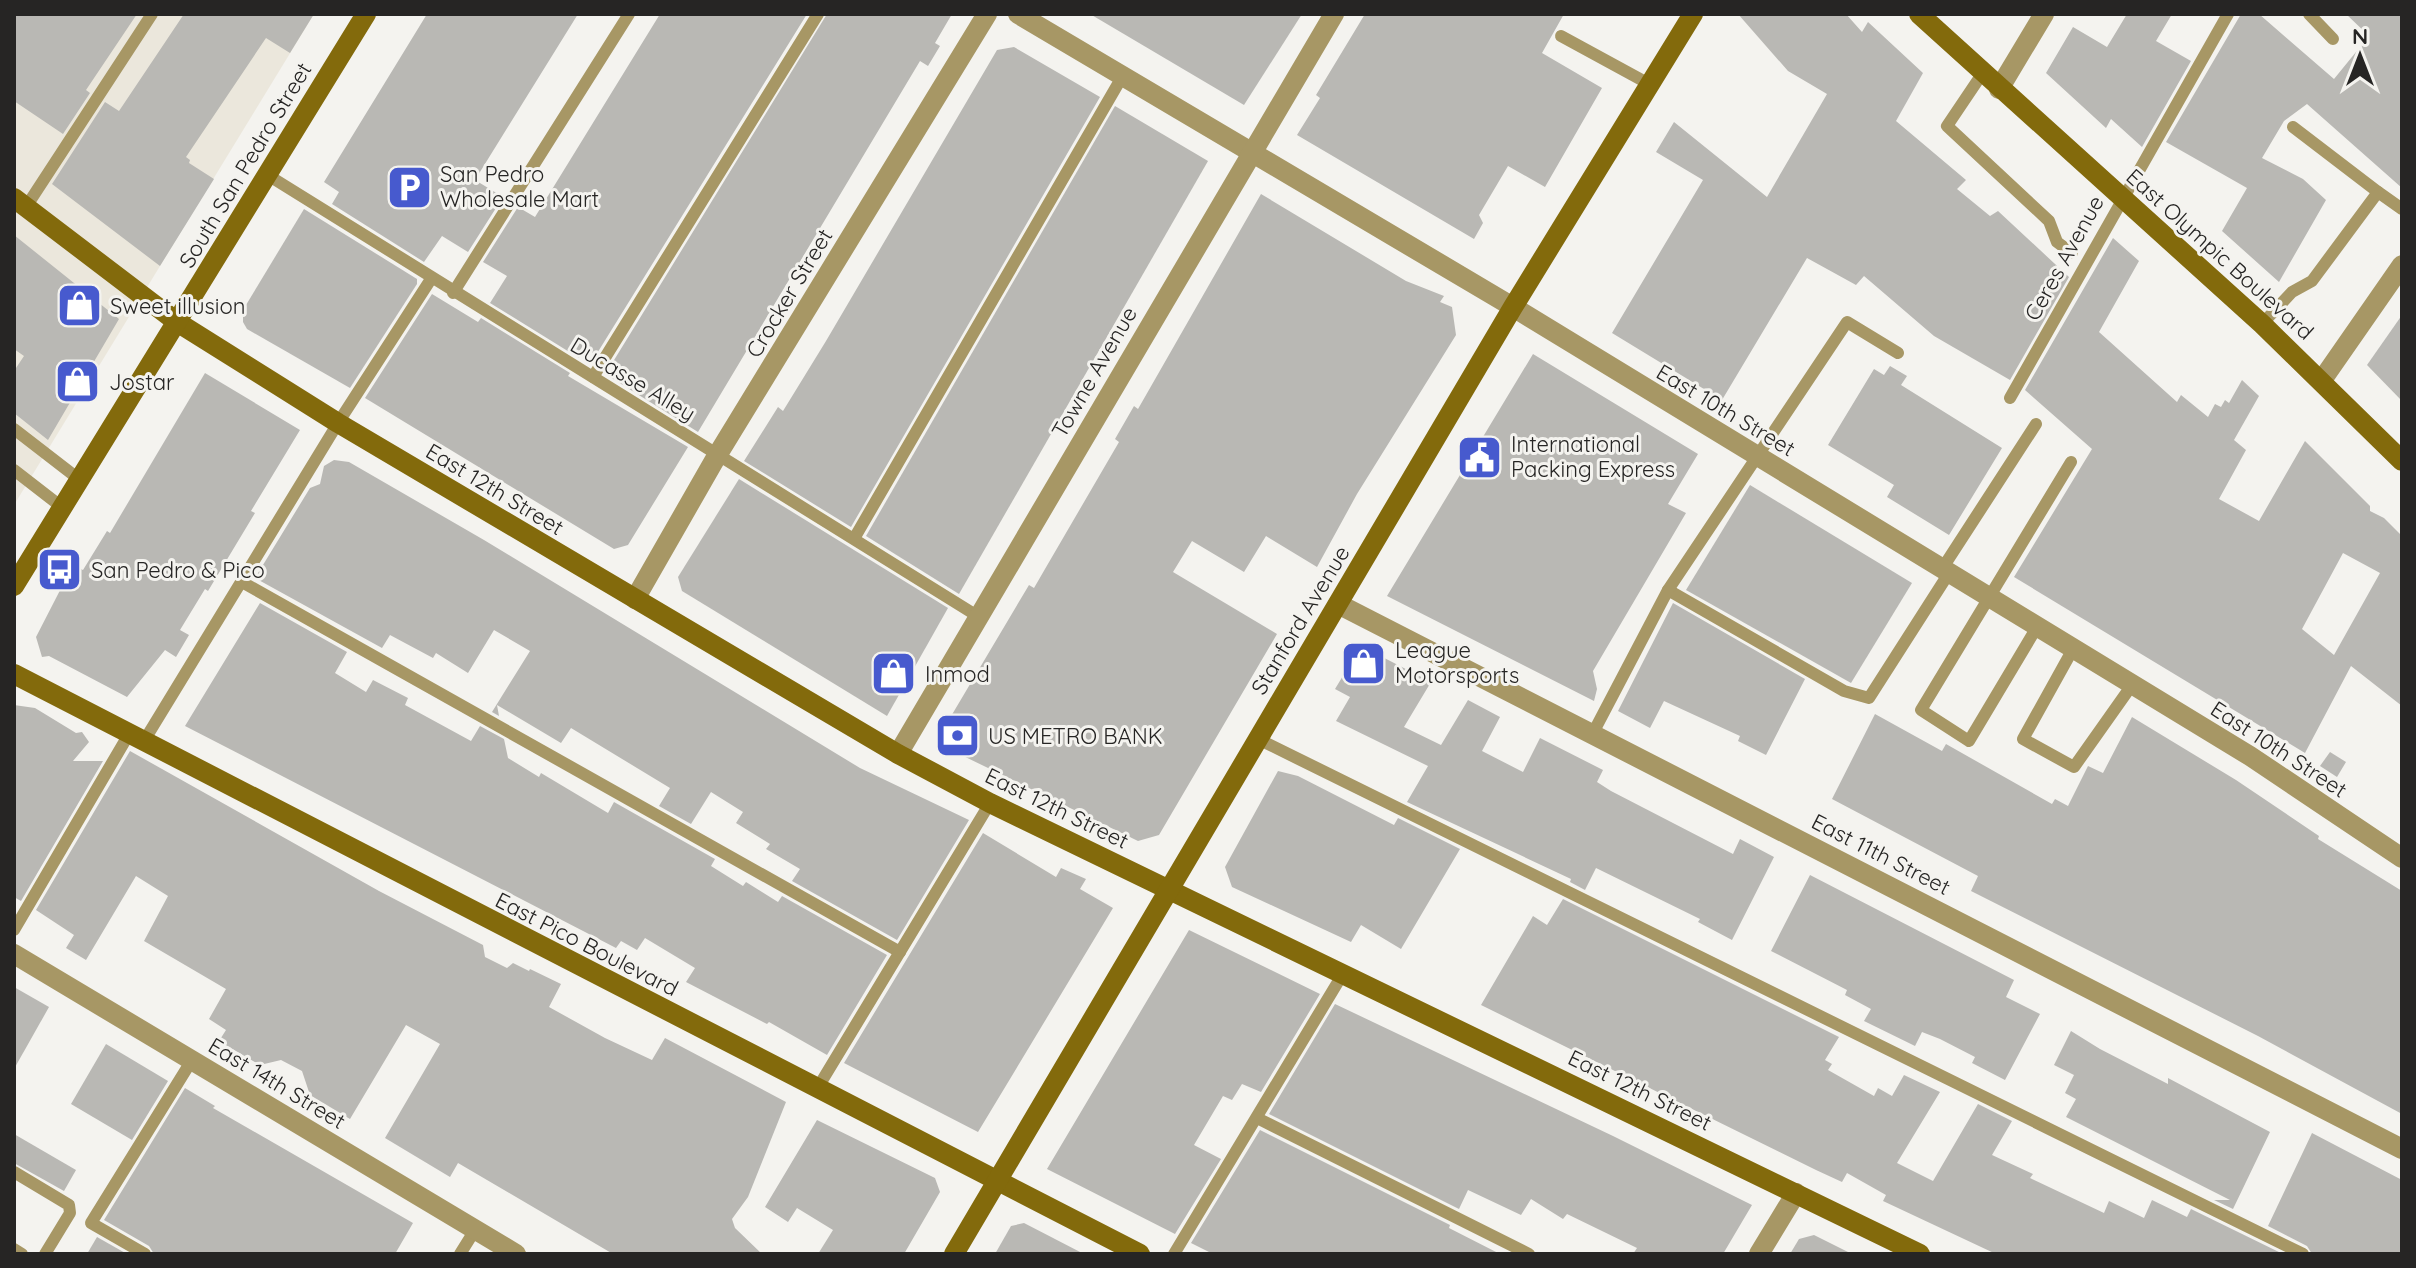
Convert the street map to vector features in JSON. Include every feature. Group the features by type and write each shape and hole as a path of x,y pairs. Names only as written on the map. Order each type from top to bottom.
{"street":[{"name":"South San Pedro Street","path":"14,586 366,14"},
{"name":"Crocker Street","path":"635,599 718,454 987,14"},
{"name":"East 10th Street","path":"1018,14 1513,307 2250,756 2402,858"},
{"name":"Towne Avenue","path":"898,754 1334,14"},
{"name":"Stanford Avenue","path":"954,1254 1513,307 1693,14"},
{"name":"East Olympic Boulevard","path":"1919,14 2262,324 2402,461"},
{"path":"1999,89 2044,14"},
{"name":"East 12th Street","path":"20,202 177,322 338,423 898,754 990,803 1344,972 1920,1254"},
{"path":"2322,380 2402,265"},
{"name":"East 11th Street","path":"1338,604 2402,1149"},
{"name":"East Pico Boulevard","path":"14,674 1140,1254"},
{"name":"East 14th Street","path":"14,954 516,1254"},
{"path":"1759,1254 1796,1193"}],"lane":[{"path":"20,202 152,14"},
{"path":"453,293 629,14"},
{"path":"593,377 818,14"},
{"name":"Ceres Avenue","path":"2010,398 2121,197 2228,14"},
{"path":"2309,14 2333,39"},
{"path":"1561,36 1651,85"},
{"path":"1982,74 1947,126 2049,221 2057,242 2072,253"},
{"path":"855,537 1122,77"},
{"path":"2293,127 2402,209"},
{"name":"Ducasse Alley","path":"266,174 453,293 855,537 979,617"},
{"path":"2262,324 2292,292 2312,281 2378,192"},
{"path":"14,930 242,582 338,423 431,279"},
{"path":"1593,733 1668,590 1703,541 1755,455 1847,322 1898,353"},
{"path":"1668,590 1844,691 1869,698 2036,424"},
{"path":"14,429 80,480"},
{"path":"2037,627 1969,741 1921,710 2071,462"},
{"path":"14,470 63,508"},
{"path":"242,582 900,952"},
{"path":"2073,649 2023,739 2074,767 2132,685"},
{"path":"1258,739 2303,1254"},
{"path":"817,1089 990,803"},
{"path":"1174,1254 1344,972"},
{"path":"145,1254 91,1223 192,1060"},
{"path":"1257,1118 1529,1254"},
{"path":"14,1172 69,1205 70,1213 45,1254"},
{"path":"460,1254 475,1230"},
{"path":"14,1249 22,1254"}],"shaded area":[{"path":"14,14 314,14 14,505"}],"building":[{"path":"14,14 137,14 86,90 90,93 63,134 14,101"},
{"path":"184,14 314,14 290,53 266,38 186,157 189,163 214,179 160,266 52,184 105,102 119,111"},
{"path":"427,14 578,14 475,180 503,197 468,252 442,236 424,262 332,204 339,192 324,182"},
{"path":"660,14 807,14 596,355 585,348 579,358 490,303 507,276 483,262 518,207 535,217"},
{"path":"827,14 952,14 935,43 940,46 928,66 920,61 698,432 610,377 615,367 611,365"},
{"path":"1090,14 1302,14 1244,105"},
{"path":"1365,14 1564,14 1542,53 1602,88 1545,187 1508,166 1479,215 1483,223 1474,239 1297,135 1320,98 1316,95"},
{"path":"1738,14 1846,14 1862,32 1868,22 1923,73 1896,121 1966,180 1957,189 1990,216 1998,211 2069,277 2010,380 1934,336 1864,276 1856,285 1807,258 1722,400 1612,333 1703,180 1656,152 1674,122 1767,197 1827,94 1788,71"},
{"path":"2127,14 2172,14 2156,41 2191,61 2142,147 2111,119 2106,128 2046,73 2073,27 2107,47"},
{"path":"2241,14 2259,14 2334,79 2369,36 2346,14 2402,14 2402,188 2307,104 2284,121 2262,158 2303,179 2326,200 2279,282 2222,231 2247,188 2166,142"},
{"path":"1014,47 1100,97 851,527 744,461 778,407 783,411 997,50"},
{"path":"1115,106 1208,161 959,594 866,536"},
{"path":"1261,194 1406,281 1444,296 1440,302 1452,307 1456,335 1357,494 1317,567 1266,536 1244,572 1192,541 1173,572 1277,634 1159,835 1138,841 951,750 944,728 1029,585 1034,588 1119,442 1115,439 1134,406 1138,409"},
{"path":"304,209 417,279 417,284 350,388 247,329 243,322 243,310"},
{"path":"14,235 119,319 48,440 14,413 14,371 24,356 14,349"},
{"path":"2113,238 2139,261 2099,332 2177,402 2181,395 2208,417 2215,404 2221,407 2225,400 2229,403 2242,380 2259,396 2234,440 2246,450 2219,499 2259,521 2305,441 2370,506 2370,511 2384,518 2402,536 2402,706 2351,666 2305,753 2014,577 2092,449 2025,390","holes":["2343,553 2380,573 2334,655 2302,629"]},
{"path":"432,294 478,322 481,318 570,373 568,376 688,447 628,545 614,549 365,398"},
{"path":"2402,315 2402,401 2367,365"},
{"path":"1533,354 1698,454 1668,504 1686,513 1593,671 1597,689 1594,701 1387,596"},
{"path":"1890,366 1907,376 1901,385 2002,448 1949,535 1887,497 1894,485 1828,445 1874,369 1884,375"},
{"path":"205,373 300,430 251,511 255,513 208,591 205,589 180,630 189,635 176,657 165,650 127,697 49,656 42,657 36,637 73,565 83,570 107,531 110,533"},
{"path":"334,460 349,462 484,540 860,768 969,820 897,940 792,881 800,869 766,849 770,844 736,823 743,812 711,792 691,824 659,806 670,788 571,728 561,743 497,705 499,716 492,712 530,651 494,630 468,673 436,653 433,658 390,635 382,648 255,578 310,488 320,484 324,466"},
{"path":"739,479 948,608 887,716 682,591 678,577"},
{"path":"1750,485 1912,583 1851,683 1686,590"},
{"path":"260,603 347,652 335,673 366,692 373,680 408,698 405,705 471,741 480,726 504,739 508,758 539,777 541,773 608,813 614,802 715,859 711,866 743,886 746,882 778,902 782,896 887,955 827,1055 769,1022 767,1024 686,982 695,968 645,938 637,950 621,941 616,948 185,726"},
{"path":"1673,603 1805,679 1766,755 1738,741 1740,736 1664,701 1650,728 1618,711"},
{"path":"1361,646 1431,682 1404,727 1441,745 1468,700 1500,717 1482,751 1523,772 1540,738 1603,770 1597,782 1611,791 1733,854 1740,839 1774,857 1732,940 1698,922 1700,919 1596,868 1585,890 1570,882 1571,879 1407,802 1428,766 1336,721 1350,697 1335,689"},
{"path":"14,705 35,708 76,733 82,732 89,742 73,761 103,761 21,901 14,897"},
{"path":"1875,714 1942,751 1946,744 2052,804 2055,799 2068,806 2088,766 2103,773 2132,717 2236,780 2319,836 2318,839 2402,891 2402,1114 2258,1036 1971,891 1978,876 1832,799"},
{"path":"130,751 379,891 483,945 485,957 507,968 513,963 530,969 561,984 549,1007 605,1038 652,1060 665,1038 786,1102 748,1197 732,1219 735,1228 762,1254 613,1254 458,1163 450,1177 385,1138 440,1044 406,1025 350,1119 310,1095 302,1071 281,1060 260,1065 219,1041 226,1030 209,1019 226,989 144,941 168,896 136,876 86,960 66,948 74,935 36,910"},
{"path":"2330,752 2346,762 2337,777 2320,766"},
{"path":"1278,771 1298,776 1394,825 1398,818 1460,849 1401,949 1361,925 1351,942 1232,887 1225,867"},
{"path":"983,833 1056,877 1061,868 1086,879 1080,889 1113,908 978,1132 844,1063"},
{"path":"1810,875 2014,980 2006,997 2040,1014 2005,1080 1972,1063 1975,1057 1940,1039 1922,1032 1915,1046 1864,1021 1871,1009 1845,995 1847,990 1771,951"},
{"path":"1563,899 1839,1037 1825,1060 1832,1064 1828,1070 1874,1096 1878,1088 1892,1096 1904,1075 1940,1092 1897,1163 1933,1181 1978,1104 2012,1121 1992,1155 2033,1174 2030,1178 2104,1213 2109,1201 2144,1218 2152,1200 2187,1217 2191,1209 2283,1254 1996,1254 1883,1201 1886,1195 1847,1173 1842,1182 1481,1005 1533,916 1547,925"},
{"path":"1189,930 1320,994 1261,1092 1242,1084 1232,1100 1223,1096 1194,1145 1221,1159 1175,1234 1047,1169"},
{"path":"14,987 49,1007 14,1069"},
{"path":"1335,1004 1752,1205 1723,1254 1633,1254 1637,1248 1567,1214 1563,1219 1531,1199 1521,1215 1468,1190 1459,1209 1269,1114"},
{"path":"2071,1031 2168,1084 2168,1078 2270,1132 2233,1209 2214,1200 2230,1200 2066,1117 2076,1099 2065,1093 2074,1075 2054,1065"},
{"path":"106,1044 168,1081 132,1140 71,1104"},
{"path":"185,1088 215,1106 213,1108 413,1223 395,1254 154,1254 149,1246 104,1220"},
{"path":"817,1120 935,1178 940,1192 904,1254 818,1254 833,1230 797,1208 788,1222 765,1207"},
{"path":"1260,1130 1450,1225 1449,1228 1500,1254 1213,1254 1191,1243"},
{"path":"2312,1133 2402,1180 2402,1254 2312,1254 2307,1246 2268,1226"},
{"path":"14,1134 76,1170 64,1191 14,1163"},
{"path":"1024,1223 1084,1254 995,1254 1011,1226"},
{"path":"1814,1235 1852,1254 1790,1254 1799,1239"},
{"path":"97,1237 127,1254 87,1254"}],"place":[{"name":"San Pedro Wholesale Mart","path":"409,187"},
{"name":"Sweet illusion","path":"79,306"},
{"name":"Jostar","path":"78,382"},
{"name":"International Packing Express","path":"1480,457"},
{"name":"San Pedro & Pico","path":"60,570"},
{"name":"League Motorsports","path":"1364,663"},
{"name":"Inmod","path":"894,674"},
{"name":"US METRO BANK","path":"957,736"}]}
